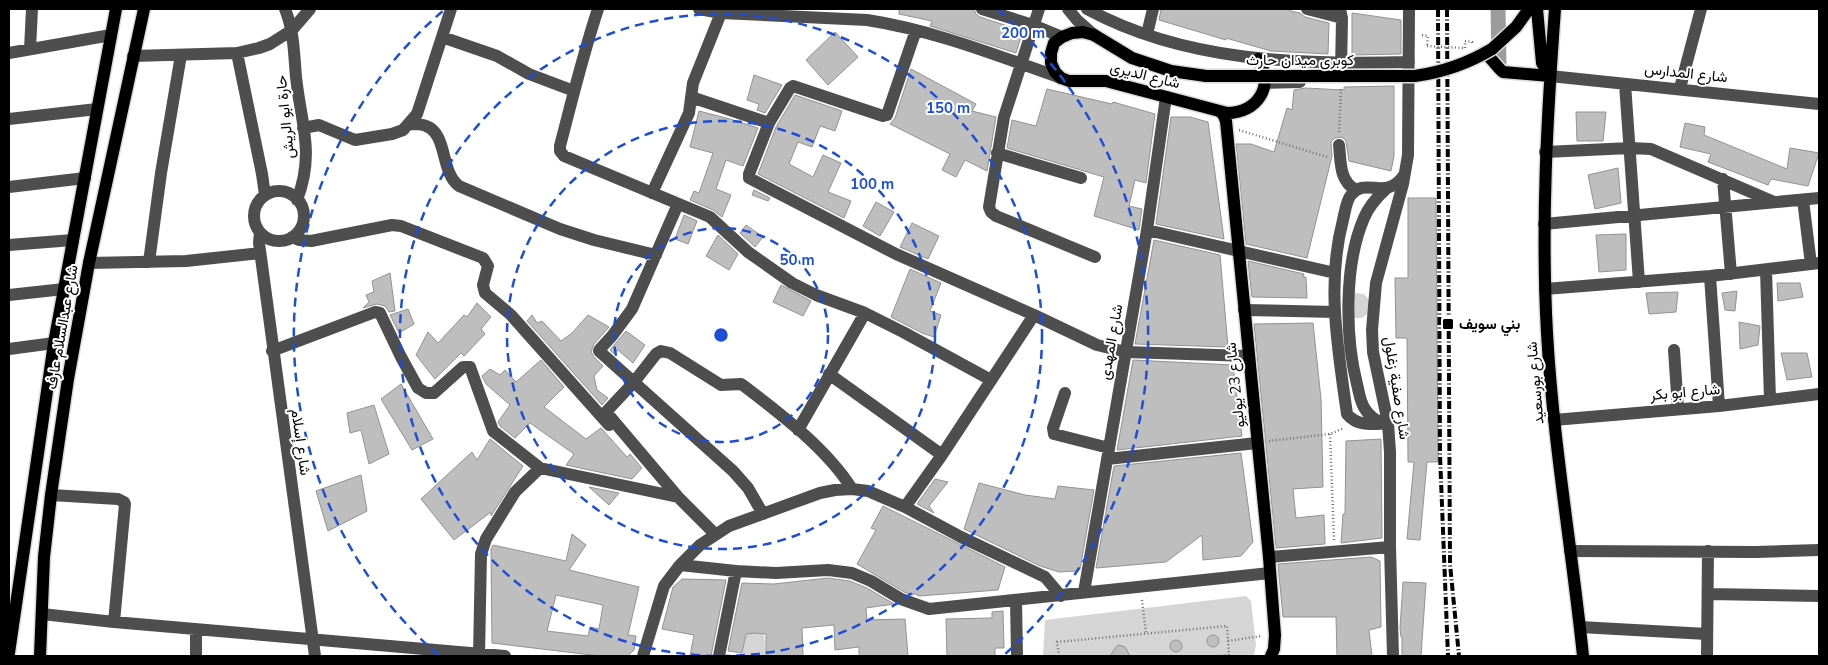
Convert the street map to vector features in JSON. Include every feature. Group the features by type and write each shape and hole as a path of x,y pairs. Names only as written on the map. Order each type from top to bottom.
{"main road":[{"name":"شارع عبدالسلام عارف","path":"9,653 54,343 116,9"},
{"name":"شارع عبدالسلام عارف","path":"40,656 44,557 68,379 90,263 144,9"},
{"name":"كوبرى ميدان حارث","path":"1094,35 1132,58 1171,71 1206,76 1415,76 1432,74 1463,65 1492,49 1516,27 1529,9"},
{"name":"شارع بورسعيد","path":"1537,9 1542,63 1550,76"},
{"name":"شارع بورسعيد","path":"1555,9 1545,152 1545,289 1554,420 1584,656"},
{"path":"1061,78 1051,63 1050,53 1054,43 1062,37 1078,32 1094,35"},
{"path":"1484,53 1503,72 1550,76"},
{"path":"1258,59 1265,73 1265,82"},
{"name":"شارع الديرى","path":"1061,78 1069,81 1106,81 1220,111 1235,113 1250,108 1261,96 1265,82"},
{"name":"شارع 23 يوليو","path":"1220,111 1226,126 1269,557 1275,635 1274,650 1271,656"}],"street":[{"path":"30,49 32,9"},
{"path":"285,9 292,30"},
{"path":"133,56 237,53 270,44 292,30 310,9"},
{"path":"304,128 319,125 349,138 361,140 403,130 417,114 451,9"},
{"path":"598,9 581,60 560,146 560,151 564,156 710,217 748,252 792,283 816,295 865,313 991,380"},
{"name":"شارع الديرى","path":"699,9 720,12 739,11 867,20 916,30 1061,78"},
{"path":"982,9 1033,25 1062,37"},
{"path":"1039,9 1004,117 989,207 991,212 1094,257"},
{"name":"كوبرى ميدان حارث","path":"1068,9 1076,20 1094,35"},
{"path":"1087,9 1126,28 1199,49 1258,59 1341,64 1409,62"},
{"path":"1147,34 1153,9"},
{"path":"1307,9 1341,13 1341,81"},
{"name":"شارع صفية زغلول","path":"1393,656 1390,452 1388,423 1373,352 1372,330 1373,307 1382,258 1406,170 1408,155 1409,9"},
{"path":"1680,88 1701,9"},
{"path":"652,193 689,113 693,83 720,12"},
{"name":"حارة ابو الريش","path":"292,30 307,162 302,187 297,200"},
{"path":"916,30 887,115 883,116 793,86 769,123 749,174 750,180 896,254 1034,314 1097,345 1126,352 1248,356"},
{"path":"9,53 112,35"},
{"path":"442,37 497,56 529,74 574,91"},
{"path":"237,53 265,195"},
{"path":"149,262 161,172 181,55"},
{"name":"شارع المدارس","path":"1550,76 1680,88 1819,104"},
{"path":"1265,82 1409,81"},
{"path":"1625,84 1639,282"},
{"path":"691,97 769,123"},
{"name":"شارع المهدى","path":"1084,592 1147,230 1166,97"},
{"path":"9,119 98,109"},
{"path":"410,124 426,126 438,136 450,175 459,186 560,229 656,256"},
{"path":"1339,145 1345,181 1356,190"},
{"path":"1545,152 1630,148 1660,152 1776,203"},
{"path":"998,153 1082,178"},
{"path":"1388,423 1381,422 1370,416 1362,403 1351,354 1348,313 1351,272 1360,229 1368,209 1380,194 1399,182 1406,170"},
{"path":"9,187 85,178"},
{"path":"1723,179 1731,274"},
{"path":"1387,188 1367,187 1356,190 1349,198 1342,225 1335,273 1334,312 1347,414 1356,422 1365,424 1388,423"},
{"path":"278,191 292,195 297,200 303,212 303,219 301,226 292,237 279,241 272,240 260,232 256,226 254,213 260,200 265,195 278,191"},
{"path":"1544,224 1819,198"},
{"path":"1545,289 1731,274 1815,263 1803,200"},
{"path":"678,204 632,309 600,349 601,355 634,382 733,471 748,488 763,514"},
{"path":"292,237 311,241 392,225 401,226 483,258 488,266 483,285 485,293 511,315 596,411 715,534"},
{"path":"1147,230 1335,273"},
{"name":"شارع إسلام","path":"260,232 260,253 272,351 315,656"},
{"path":"9,245 73,240"},
{"path":"90,263 186,261 260,253"},
{"path":"1766,270 1770,400"},
{"path":"1710,276 1719,406"},
{"path":"9,295 64,289"},
{"path":"1244,310 1334,312"},
{"path":"272,351 375,312 380,313 406,366 422,392 434,393 463,367 470,367 493,431 540,468 678,497"},
{"path":"798,430 865,313"},
{"path":"905,507 942,455 1034,314"},
{"path":"9,349 54,343"},
{"path":"1674,350 1678,409"},
{"path":"678,497 606,412 634,382 656,354 665,351 721,385 729,386 735,384 744,386 798,430 835,464 852,489"},
{"path":"830,374 942,455"},
{"path":"1065,393 1053,428 1054,434 1108,453 1257,443"},
{"name":"شارع ابو بكر","path":"1554,420 1719,406 1819,394"},
{"path":"479,655 481,554 486,539 515,492 540,468"},
{"path":"643,656 664,586 680,565 700,545 729,526 836,490 852,489 868,492 905,507 961,537 1045,576 1062,596"},
{"path":"51,495 118,499 125,504 114,622"},
{"path":"1269,557 1390,547"},
{"path":"1570,551 1819,550"},
{"path":"1707,656 1708,551"},
{"path":"680,565 776,573 828,570 852,573 871,581 901,599 929,609 1270,573"},
{"path":"719,656 736,571"},
{"path":"1708,594 1819,596"},
{"path":"1016,600 1017,656"},
{"path":"42,614 505,656"},
{"path":"1580,627 1707,634"},
{"path":"196,629 196,656"}],"path":[{"path":"1421,42 1422,35 1428,36 1428,46 1465,48 1465,41 1472,42 1471,51"},
{"path":"1339,145 1341,81"},
{"path":"1226,126 1341,161"},
{"path":"1257,443 1330,434 1342,429 1351,419"},
{"path":"1330,434 1335,552"},
{"path":"1141,586 1146,634"},
{"path":"1059,656 1057,642 1227,626 1229,655 1218,656"},
{"path":"1228,641 1275,635"}],"shaded area":[{"path":"1355,293 1364,294 1370,301 1369,313 1362,318 1354,318 1346,301"},
{"path":"1246,596 1251,601 1256,645 1254,656 1043,656 1045,620"},
{"path":"746,631 764,634 766,656 742,656"}],"building":[{"path":"899,9 974,9 980,17 1023,31 1016,53 930,26 932,21 899,14"},
{"path":"1161,9 1291,9 1290,11 1300,13 1305,17 1329,23 1328,54 1271,51 1226,38 1226,40 1159,20"},
{"path":"1352,13 1401,20 1401,54 1352,55"},
{"path":"835,32 858,57 828,85 806,60"},
{"path":"911,69 976,104 972,111 996,117 987,171 965,160 956,177 942,170 950,154 890,124 895,118"},
{"path":"754,75 782,85 765,113 757,110 759,104 747,100"},
{"path":"1394,86 1394,156 1391,171 1349,161 1346,141 1342,137 1335,138 1331,142 1332,156 1307,258 1246,244 1236,144 1251,144 1274,152 1287,108 1292,110 1294,90 1305,88 1344,90 1344,87"},
{"path":"1047,89 1112,104 1113,102 1155,114 1146,183 1135,180 1129,206 1142,209 1139,230 1094,216 1104,177 1007,148 1012,120 1036,126"},
{"path":"795,95 842,111 835,131 820,126 812,147 798,142 789,164 813,177 823,155 841,163 828,192 851,201 844,218 758,174 776,127"},
{"path":"699,111 758,128 743,166 726,160 716,189 731,195 722,217 713,210 690,200 694,191 699,193 713,153 690,147"},
{"path":"1576,112 1606,112 1603,141 1577,141"},
{"path":"1171,117 1190,117 1208,122 1224,239 1156,224"},
{"path":"1685,123 1705,127 1704,135 1787,169 1790,148 1819,153 1808,186 1771,179 1768,185 1708,162 1711,154 1680,147"},
{"path":"1618,168 1621,203 1595,209 1588,175"},
{"path":"754,190 770,198 768,201 752,195"},
{"path":"1408,198 1436,198 1438,462 1427,462 1420,540 1407,539 1414,462 1408,462 1407,338 1396,338 1395,278 1408,278"},
{"path":"876,202 894,212 880,236 863,226"},
{"path":"684,215 697,221 688,244 675,239"},
{"path":"912,223 939,236 928,259 900,247"},
{"path":"746,225 763,237 755,247 740,233"},
{"path":"1626,234 1626,270 1599,272 1596,235"},
{"path":"718,235 738,254 729,270 706,256"},
{"path":"1154,240 1220,255 1228,347 1135,344"},
{"path":"1248,261 1304,274 1303,277 1306,277 1307,298 1252,297"},
{"path":"910,269 941,283 930,311 941,315 934,337 891,317"},
{"path":"390,273 395,311 389,312 385,306 377,304 363,308 369,302 366,295 374,292 372,281"},
{"path":"1777,283 1800,283 1803,297 1778,301"},
{"path":"781,285 811,301 803,316 773,302"},
{"path":"1737,291 1735,311 1725,310 1722,293"},
{"path":"1678,292 1676,312 1649,314 1646,293"},
{"path":"477,303 491,317 481,329 485,334 464,356 461,353 435,379 416,355 428,332 438,343 464,315 467,317"},
{"path":"408,309 414,324 399,333 390,315"},
{"path":"532,315 537,323 542,321 561,341 572,333 588,315 609,327 594,344 591,352 603,366 594,376 597,390 608,398 602,405 527,321"},
{"path":"1739,322 1760,326 1758,345 1740,349"},
{"path":"1313,323 1321,399 1323,487 1293,489 1296,518 1324,515 1325,544 1276,548 1254,324"},
{"path":"626,331 645,345 633,363 618,350 614,354 610,350"},
{"path":"1781,353 1807,353 1812,377 1787,380"},
{"path":"541,360 564,387 544,407 586,439 601,428 627,457 630,454 642,468 632,479 566,465 574,454 530,423 515,438 500,426 498,422 510,405 486,384 482,376 490,369 500,375 505,370 516,382"},
{"path":"1133,360 1233,365 1242,436 1117,450"},
{"path":"401,384 433,439 412,450 381,399"},
{"path":"374,405 389,454 369,464 361,430 350,433 347,413"},
{"path":"490,439 523,466 491,516 491,512 454,540 421,499 472,452 477,460"},
{"path":"1381,439 1382,538 1341,543 1343,514 1345,514 1346,441"},
{"path":"1241,453 1253,542 1241,556 1203,560 1202,535 1166,562 1096,568 1114,466"},
{"path":"361,475 367,511 328,531 316,491"},
{"path":"935,479 948,482 929,506 934,513 917,504"},
{"path":"979,483 1025,495 1055,499 1058,486 1094,490 1080,569 1077,571 1059,572 1040,566 964,529"},
{"path":"589,487 619,493 609,505"},
{"path":"883,506 1005,567 998,590 919,596 913,593 913,595 904,592 857,564 876,530 871,528"},
{"path":"572,534 586,545 569,570 639,587 628,635 636,636 634,650 628,656 600,656 492,643 491,549 493,545 566,561","holes":["556,595 603,605 599,629 590,627 588,636 547,631"]},
{"path":"1371,557 1380,561 1381,627 1369,630 1372,656 1337,656 1336,617 1283,617 1278,564"},
{"path":"828,578 850,581 867,588 894,604 866,608 867,620 905,619 908,656 859,656 859,647 835,650 834,625 802,628 803,656 766,656 766,634 755,633 746,634 742,653 728,651 742,583 774,584"},
{"path":"682,579 726,580 711,656 690,656 694,635 662,629 673,587"},
{"path":"1403,582 1426,583 1421,656 1402,656 1400,628"},
{"path":"1003,611 1004,648 995,648 995,656 947,656 946,619 992,618 992,612"},
{"path":"1215,635 1218,636 1218,646 1211,647 1208,646 1207,639 1208,636"},
{"path":"1174,640 1178,640 1182,646 1178,652 1174,652 1170,648 1170,644"},
{"path":"1119,645 1125,647 1130,656 1110,656"}],"waterway":[{"path":"1498,9 1499,66"}],"railway":[{"path":"1438,9 1440,455 1448,656"},
{"path":"1447,9 1450,564 1459,656"}],"place":[{"name":"بني سويف","path":"1448,324"}]}
